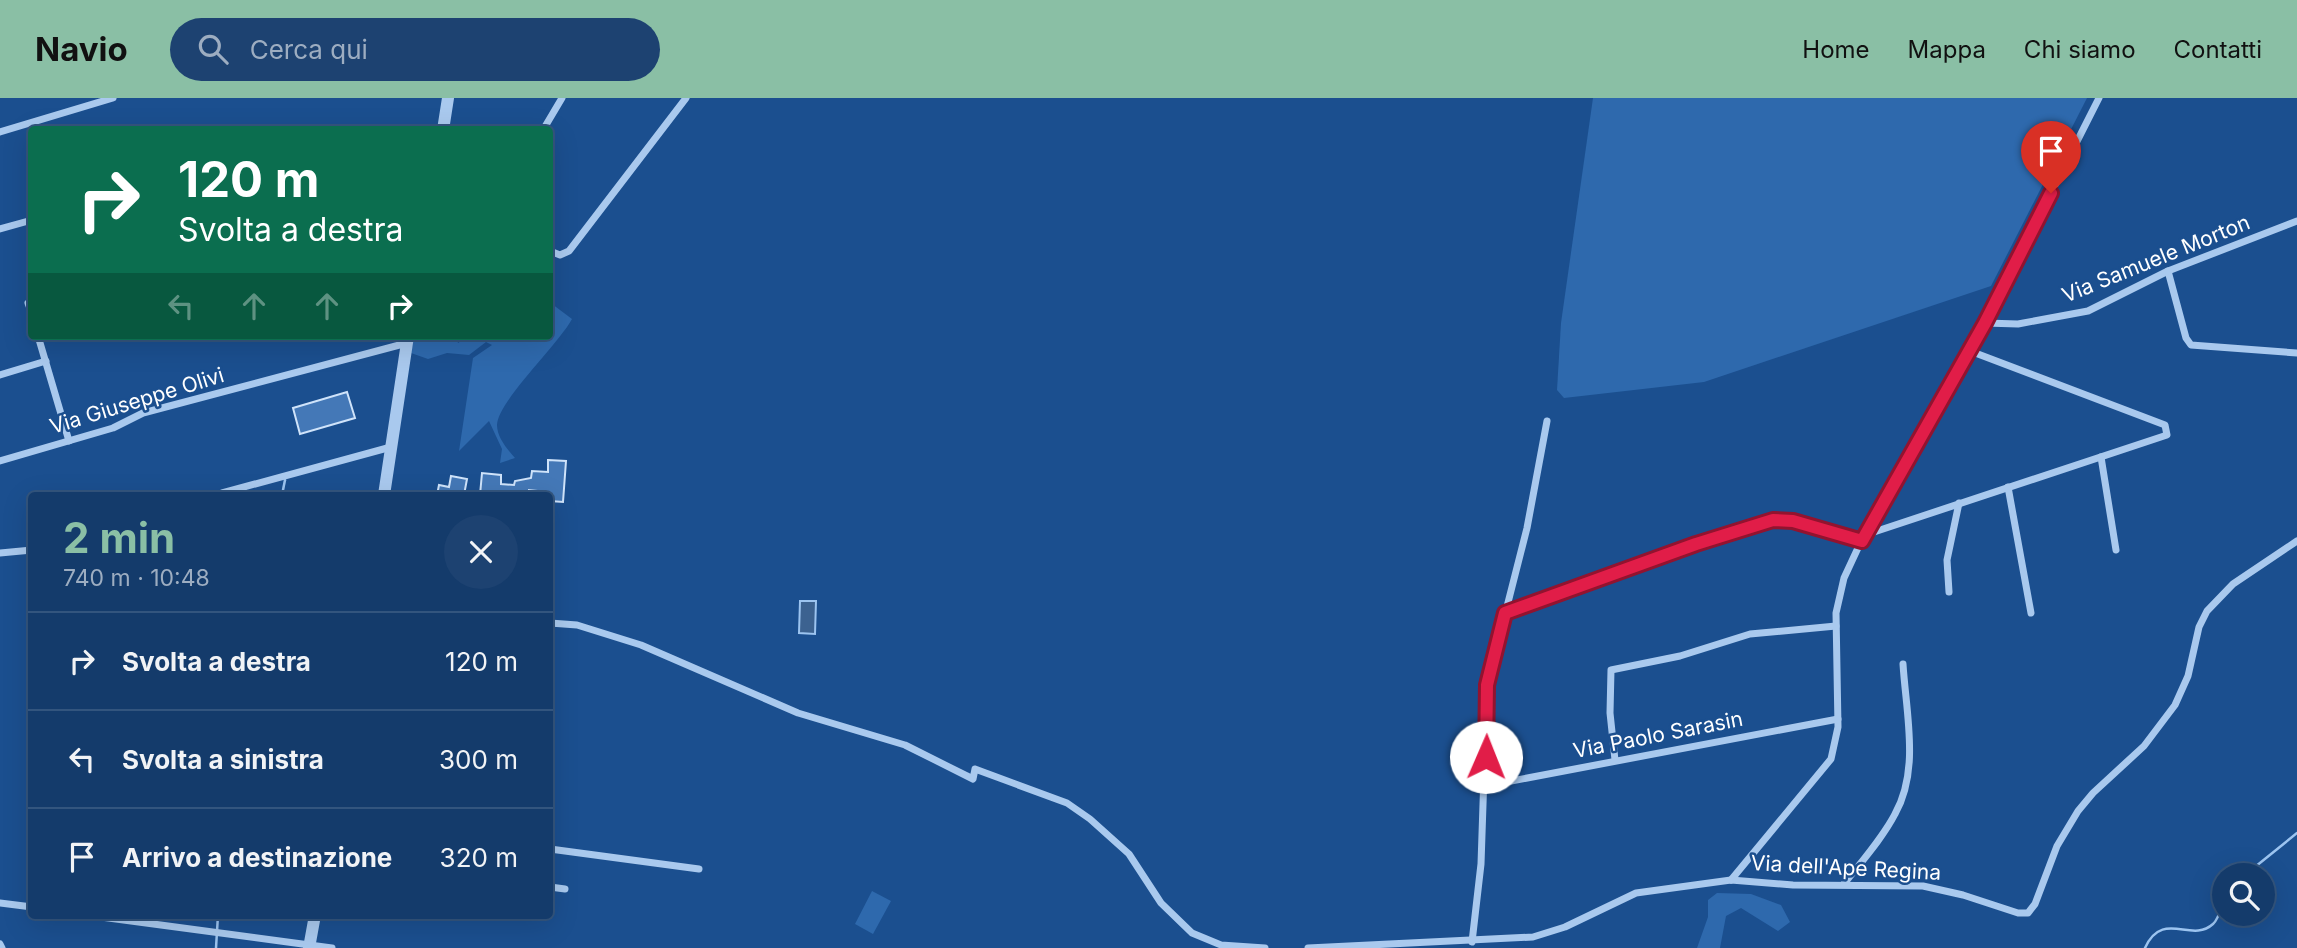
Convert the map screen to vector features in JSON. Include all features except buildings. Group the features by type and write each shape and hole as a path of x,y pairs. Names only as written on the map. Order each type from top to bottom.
{"street":[{"path":"0,132 113,98"},
{"path":"444,126 448,98"},
{"path":"544,126 562,98"},
{"path":"553,252 560,255 569,251 687,98"},
{"path":"1731,880 1827,766 1835,749 1838,719 1836,607 1842,584 1863,538 1985,323 2099,98"},
{"path":"0,229 28,221"},
{"name":"Via Samuele Morton","path":"1985,323 2018,324 2078,314 2168,271 2297,222"},
{"path":"2168,271 2186,338 2192,346 2297,353"},
{"path":"39,340 69,441"},
{"path":"384,492 407,340"},
{"name":"Via Giuseppe Olivi","path":"0,461 121,425 141,413 407,340"},
{"path":"1505,613 1696,544 1773,520 1793,521 1863,538 1959,503 2165,437 2168,431 2165,425 1970,351"},
{"path":"0,375 46,361"},
{"path":"1472,942 1481,864 1487,685 1530,515 1546,421"},
{"path":"226,492 391,447"},
{"path":"2101,457 2116,550"},
{"path":"2008,487 2031,613"},
{"path":"1949,592 1947,565 1959,503"},
{"name":"Via dell'Ape Regina","path":"1308,948 1472,942 1540,936 1564,928 1636,893 1731,880 1793,885 1923,886 1963,895 2018,913 2030,911 2061,839 2082,805 2144,746 2175,705 2188,676 2199,627 2207,611 2233,584 2297,541"},
{"path":"0,552 28,550"},
{"path":"553,623 590,628 641,645 798,713 905,745 973,779 975,769 1067,803 1105,832 1129,855 1161,903 1192,933 1221,945 1265,948"},
{"path":"1615,760 1610,713 1611,670 1680,656 1750,634 1836,626"},
{"path":"1844,884 1894,816 1906,788 1909,742 1903,664"},
{"name":"Via Paolo Sarasin","path":"1485,786 1838,719"},
{"path":"553,849 699,869"},
{"path":"553,887 565,889"},
{"path":"0,903 28,906"},
{"path":"114,919 332,948"},
{"path":"309,947 314,919"}],"shaded area":[{"path":"1593,98 2087,98 1991,286 1704,382 1564,398 1557,390 1561,323"},
{"path":"553,305 572,319 517,388 500,415 497,429 515,458 500,463 502,449 489,421 459,451 473,358 492,345 486,342 469,355 447,353 428,359 411,353 413,340 457,340 458,343 463,340 553,340"},
{"path":"800,601 816,601 815,634 799,633"},
{"path":"872,891 891,901 873,934 855,924"},
{"path":"1717,893 1751,894 1781,905 1790,922 1778,931 1741,908 1726,916 1720,948 1697,948 1708,917 1708,900"}],"waterway":[{"path":"283,492 285,480"},
{"path":"2260,863 2297,833"},
{"path":"216,948 218,919"},
{"path":"2145,948 2160,931 2196,931 2212,925"}],"route":[{"path":"1486,757 1487,685 1505,613 1696,544 1773,520 1793,521 1862,541 1985,323 2051,193"}]}
